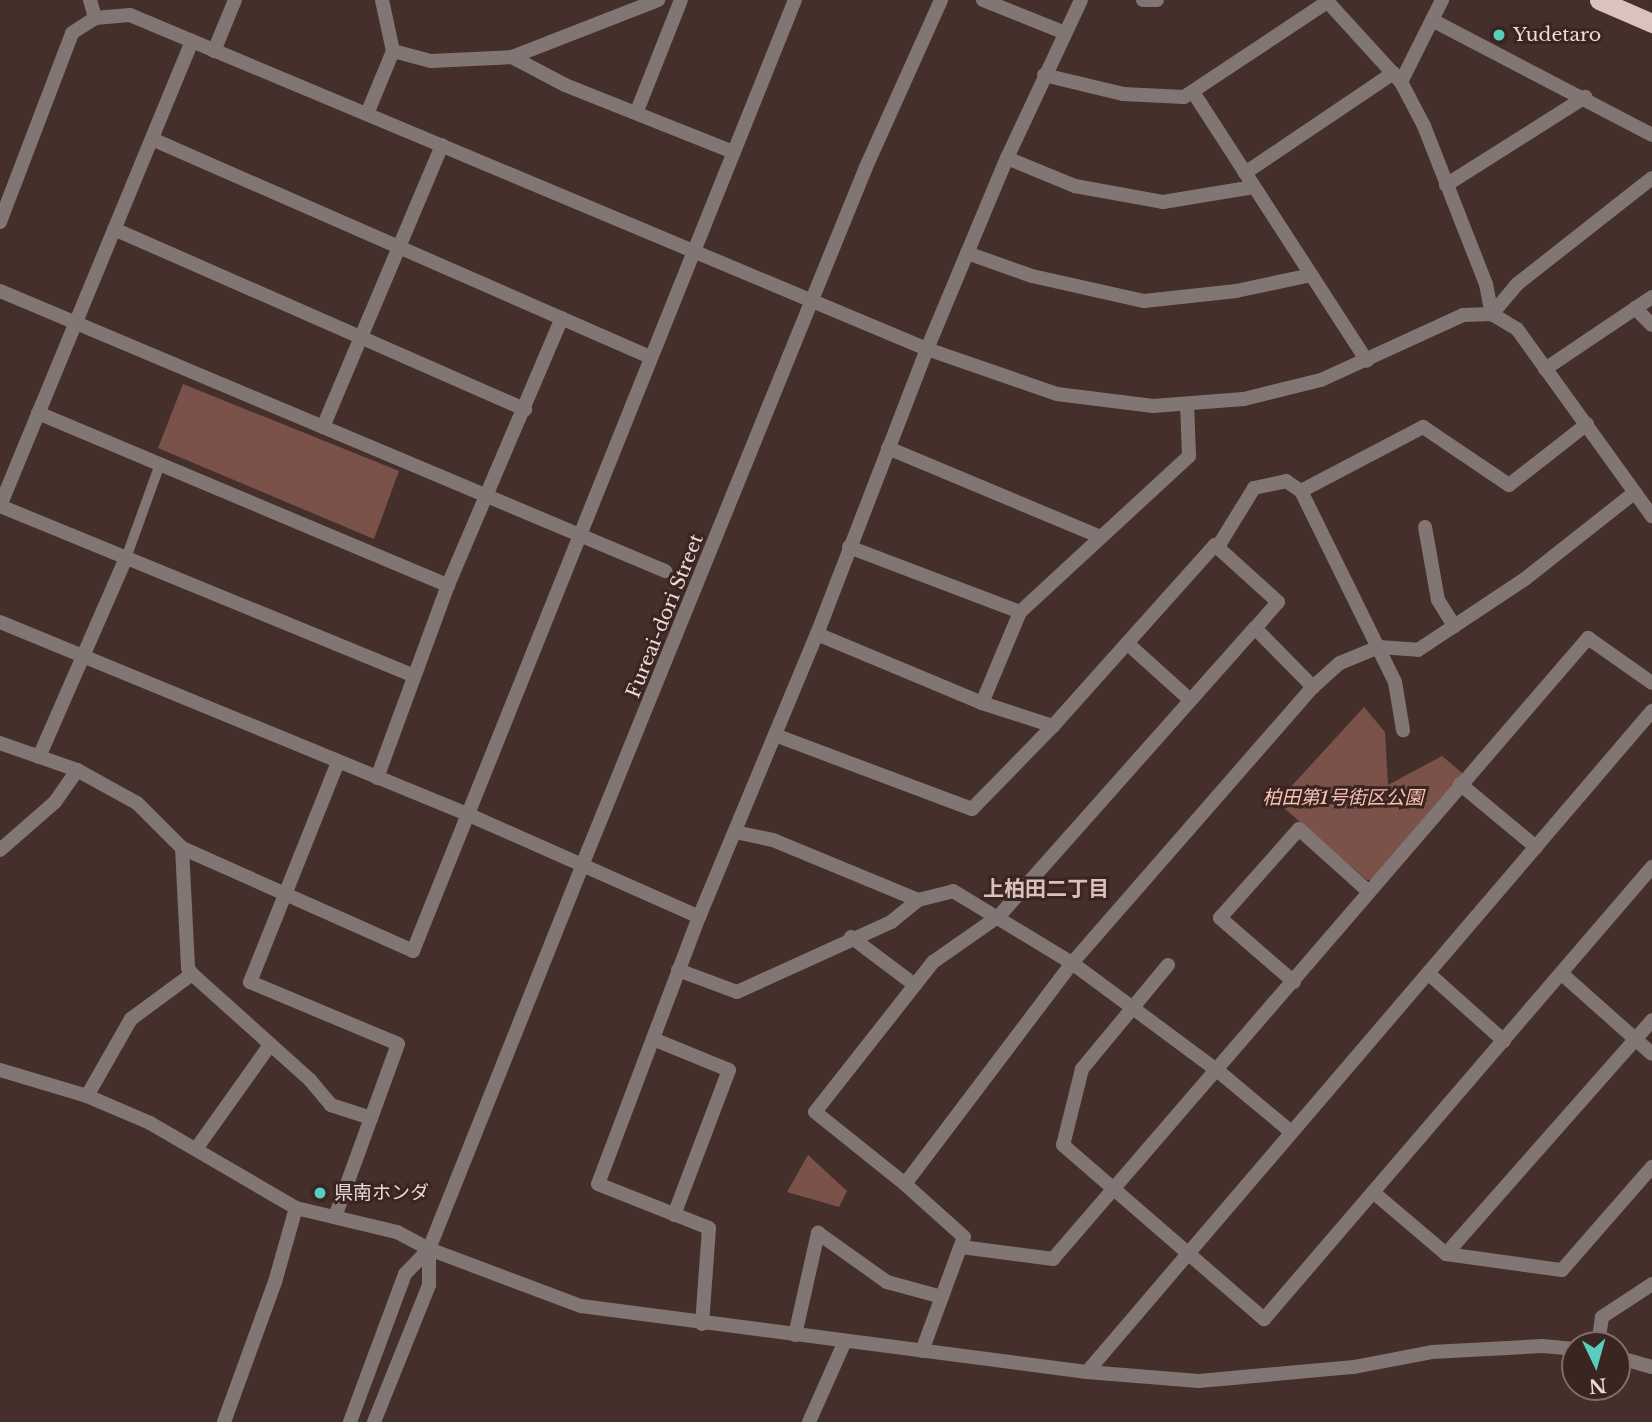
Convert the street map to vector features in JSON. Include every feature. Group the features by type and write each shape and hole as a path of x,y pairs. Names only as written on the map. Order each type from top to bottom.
{"highway":[{"path":"1600,0 1652,23"}],"street":[{"path":"90,0 95,18"},
{"path":"214,51 235,0"},
{"path":"367,114 393,51 382,0"},
{"path":"393,51 431,61 512,57 638,3 658,0"},
{"path":"637,111 681,0"},
{"path":"0,743 77,770 137,803 182,848 286,892 413,951 795,0"},
{"name":"Fureai-dori Street","path":"374,1422 429,1285 429,1250 583,863 813,300 941,0"},
{"path":"983,0 1065,33"},
{"path":"702,1324 709,1228 598,1184 678,970 817,634 927,349 1007,158 1044,75 1082,0"},
{"path":"1143,0 1157,0"},
{"path":"1245,173 1397,78 1442,0"},
{"path":"1044,75 1123,94 1166,99 1193,92 1326,1 1397,78 1446,185 1486,284 1493,314"},
{"path":"0,222 72,33 95,18 130,15 927,349 1057,394 1120,404 1188,405 1286,390 1367,361 1463,315 1493,314 1517,329 1652,516"},
{"path":"1432,20 1585,97 1652,135"},
{"path":"192,41 0,506 413,675"},
{"path":"512,57 565,85 637,111 733,152"},
{"path":"1193,92 1367,361"},
{"path":"1446,185 1585,97"},
{"path":"152,139 650,357"},
{"path":"323,427 442,145"},
{"path":"1007,158 1075,186 1163,202 1254,187"},
{"path":"1493,314 1516,285 1652,178"},
{"path":"114,229 525,409"},
{"path":"967,253 1032,276 1144,301 1236,291 1311,275"},
{"path":"0,291 665,571"},
{"path":"1545,369 1652,297"},
{"path":"1635,308 1652,326"},
{"path":"377,778 448,585 562,318"},
{"path":"982,703 1020,612 1189,456 1188,405"},
{"path":"38,413 448,585"},
{"path":"1301,491 1423,427 1509,485 1587,424"},
{"path":"888,448 1101,537"},
{"path":"39,757 81,654 126,558 160,464"},
{"path":"1219,545 1254,488 1286,481 1301,491 1395,682 1403,730"},
{"path":"905,1184 1072,962 1313,687 1340,663 1379,647 1418,650 1525,579 1635,492"},
{"path":"1425,527 1438,600 1454,626"},
{"path":"922,1351 964,1237 905,1184 815,1112 933,962 999,916 1189,699 1278,603 1219,545"},
{"path":"775,735 972,809 1053,726 1211,546 1219,545"},
{"path":"849,547 1020,612"},
{"path":"0,622 467,814 583,863 699,917"},
{"path":"1255,628 1313,687"},
{"path":"817,634 982,703 1053,726"},
{"path":"961,1247 1054,1259 1588,638 1652,683"},
{"path":"1127,643 1189,699"},
{"path":"1087,1372 1290,1131 1652,711"},
{"path":"336,1214 398,1044 250,982 338,762"},
{"path":"0,850 55,802 77,770"},
{"path":"1460,784 1536,847"},
{"path":"1294,982 1220,918 1299,829 1369,892"},
{"path":"735,832 773,840 918,900"},
{"path":"182,848 188,968 192,974 331,1105 371,1118"},
{"path":"1168,965 1082,1069 1063,1145 1186,1256 1264,1319 1652,867"},
{"path":"678,970 737,992 851,937 891,922 918,900 953,891 999,916 1072,962 1218,1071 1290,1131"},
{"path":"851,937 915,985"},
{"path":"1428,973 1504,1041"},
{"path":"87,1096 131,1019 192,974"},
{"path":"1562,974 1652,1054"},
{"path":"1446,1254 1652,1020"},
{"path":"653,1039 729,1070 674,1214"},
{"path":"197,1150 270,1045"},
{"path":"0,1070 87,1096 197,1150 296,1208 336,1214 397,1232 429,1250 581,1306 702,1324 1087,1372 1199,1381 1354,1367 1432,1352 1561,1349"},
{"path":"1373,1192 1446,1254 1562,1270 1652,1167"},
{"path":"224,1422 275,1282 296,1208"},
{"path":"795,1335 818,1233 887,1282 942,1297"},
{"name":"Fureai-dori Street","path":"349,1422 405,1274 429,1250"},
{"path":"1600,1331 1602,1317 1652,1284"},
{"path":"809,1422 845,1341"},
{"path":"1631,1361 1652,1367"}],"green space":[{"path":"183,384 399,471 374,539 158,448"},
{"name":"柏田第1号街区公園","path":"1364,707 1385,732 1388,785 1442,756 1467,777 1378,879 1367,880 1277,802"},
{"path":"808,1155 847,1191 839,1207 787,1192"}],"place":[{"name":"Yudetaro","path":"1499,35"},
{"name":"県南ホンダ","path":"320,1193"}],"district":[{"name":"上柏田二丁目","path":"1046,889"}]}
